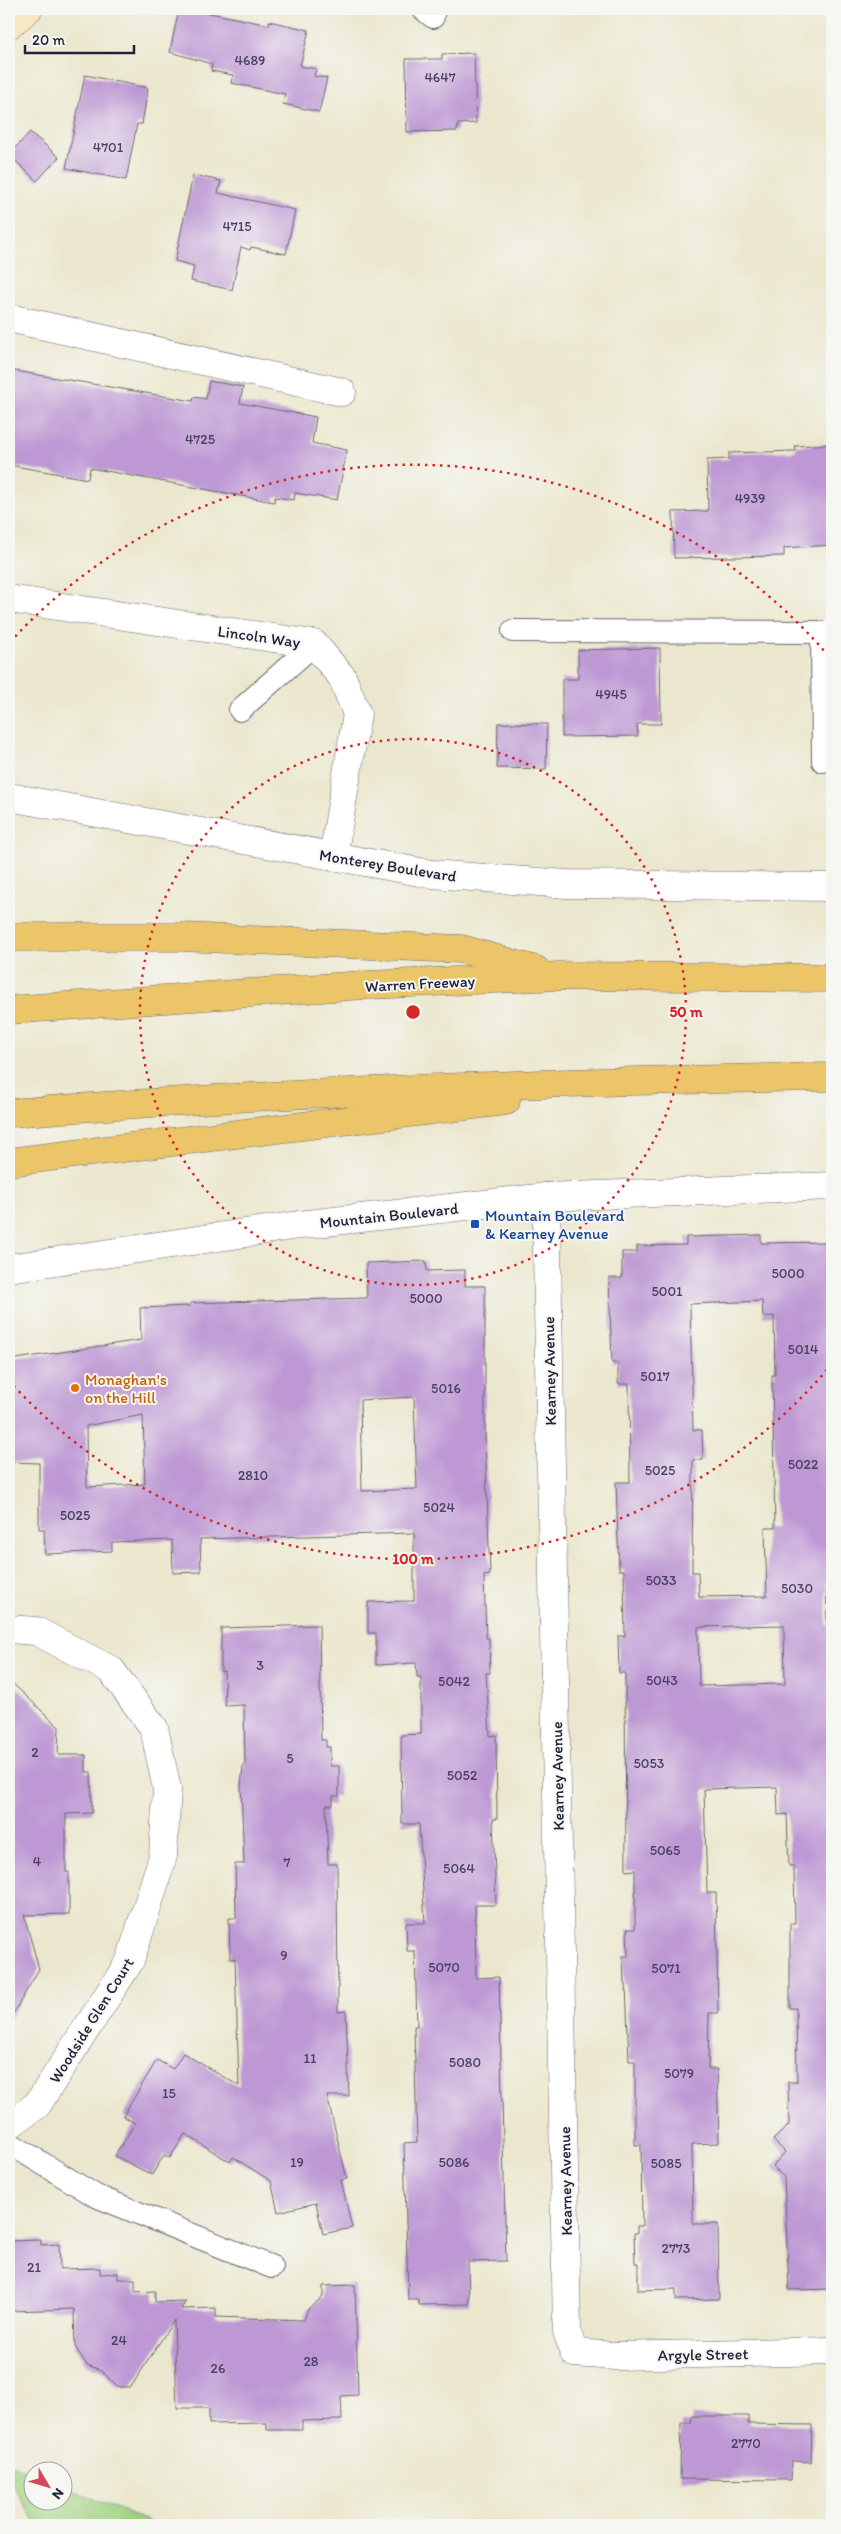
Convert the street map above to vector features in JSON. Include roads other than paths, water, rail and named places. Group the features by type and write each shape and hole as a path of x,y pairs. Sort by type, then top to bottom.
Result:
{"highway":[{"path":"9,936 182,937 461,949 559,976"},
{"name":"Warren Freeway","path":"9,1010 350,986 559,976 832,978"},
{"path":"9,1113 357,1091 679,1079 832,1077"},
{"path":"9,1162 679,1079"}],"main road":[{"path":"9,25 28,9"}],"street":[{"path":"9,318 342,392"},
{"name":"Lincoln Way","path":"9,599 314,644 342,677 357,714 333,857"},
{"name":"Monterey Boulevard","path":"9,797 431,874 567,884 832,887"},
{"name":"Mountain Boulevard","path":"9,1268 299,1225 546,1198 832,1186"},
{"name":"Kearney Avenue","path":"546,1198 567,2332 574,2353"},
{"name":"Woodside Glen Court","path":"9,1629 36,1630 111,1670 154,1728 167,1789 163,1856 130,1961 37,2105 9,2125"},
{"name":"Argyle Street","path":"574,2353 615,2356 832,2351"}],"lane":[{"path":"513,631 827,632 823,761"},
{"path":"240,710 314,644"},
{"path":"9,2143 96,2196 272,2267"}],"place":[{"name":"Mountain Boulevard & Kearney Avenue","path":"475,1224"},
{"name":"Monaghan's on the Hill","path":"75,1388"}]}
